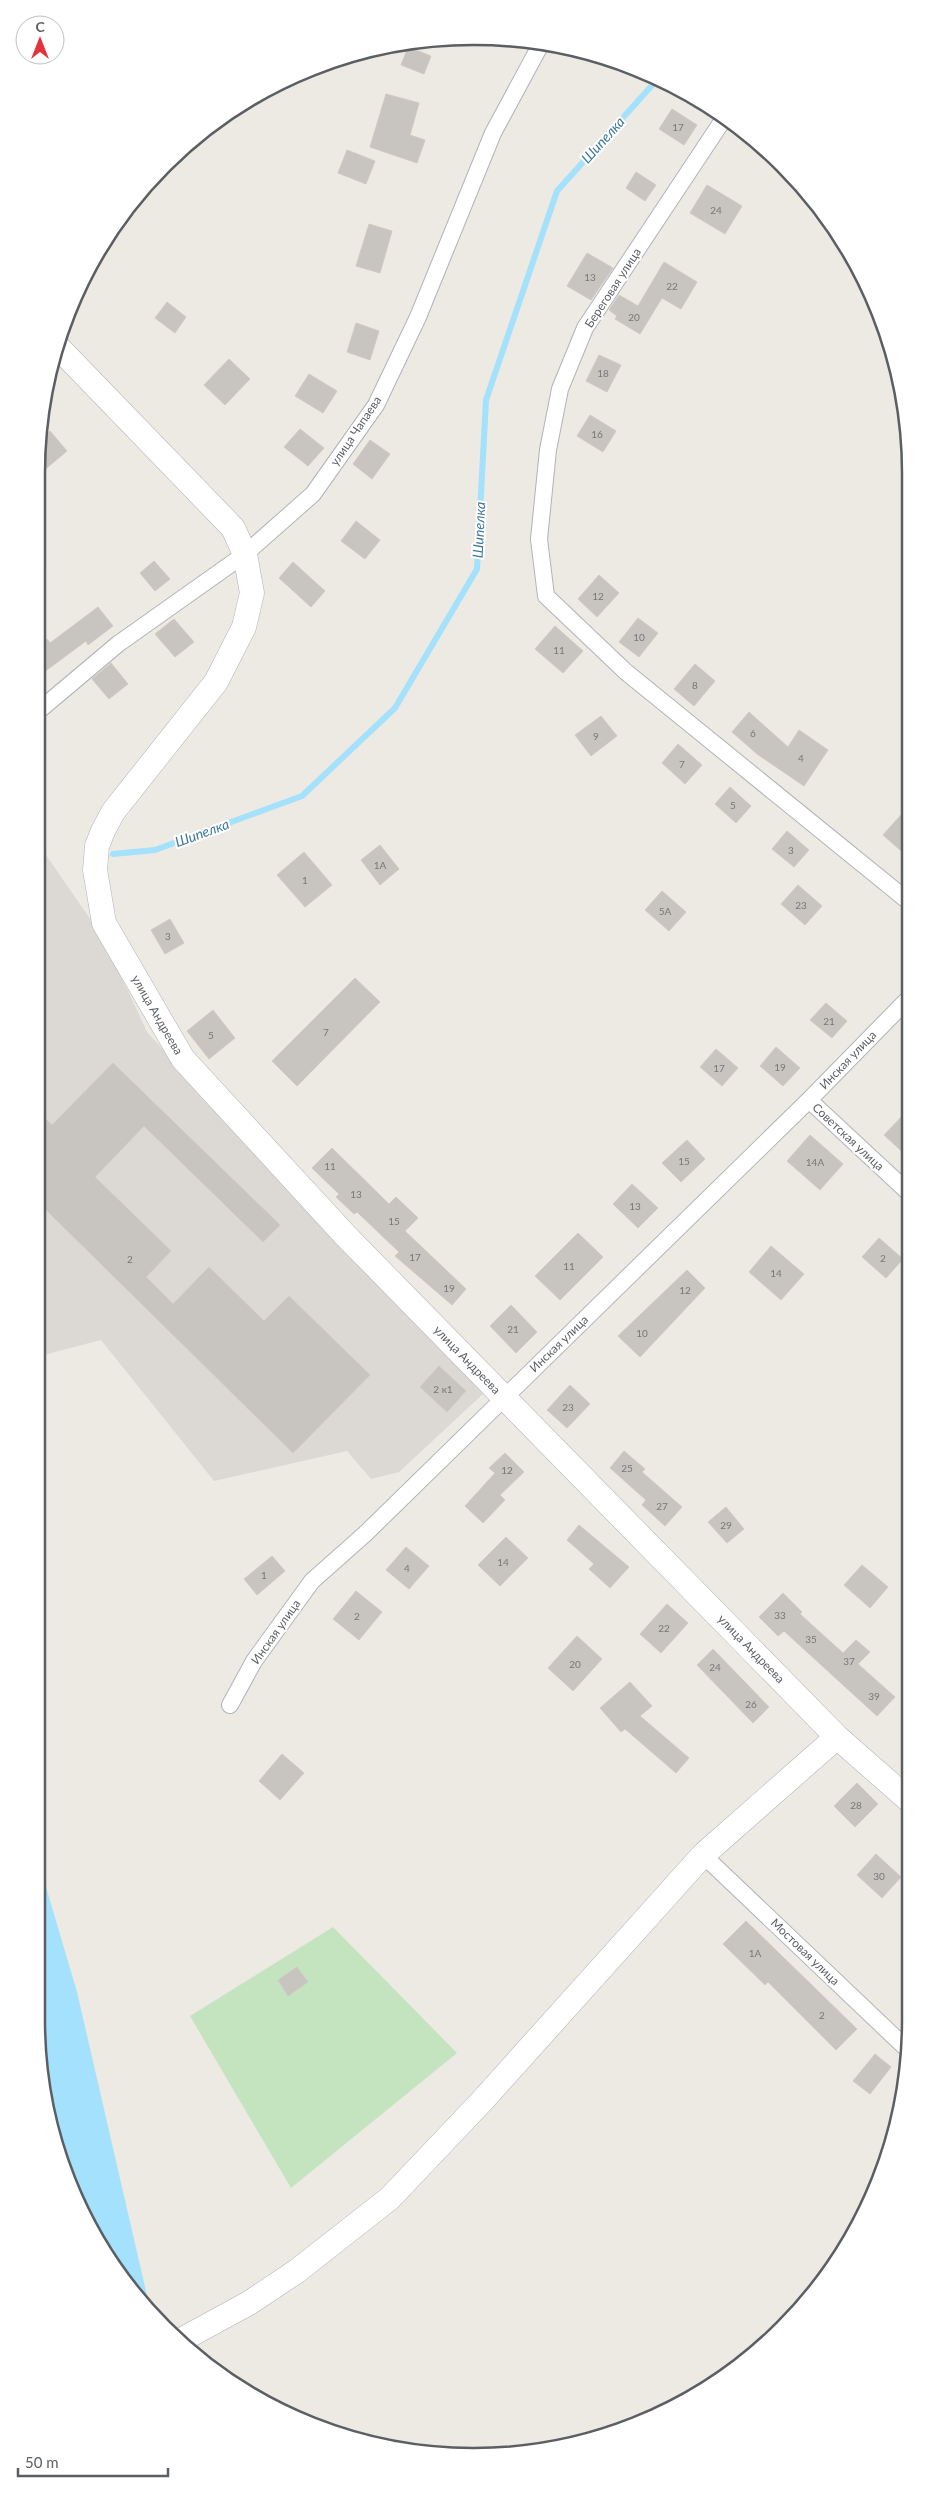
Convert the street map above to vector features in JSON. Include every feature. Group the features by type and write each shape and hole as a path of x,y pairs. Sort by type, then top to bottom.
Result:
{"street":[{"name":"улица Чапаева","path":"45,705 118,644 245,554 313,494 376,405 418,317 493,133 538,50"},
{"name":"Береговая улица","path":"721,124 585,328 560,389 548,450 538,539 546,596 626,672 902,896"},
{"name":"улица Андреева","path":"63,352 233,528 245,554 252,593 244,627 216,682 113,812 97,846 94,870 104,923 183,1059 345,1235 837,1737 902,1794"},
{"name":"Инская улица","path":"230,1705 254,1661 312,1581 365,1534 809,1100 902,1005"},
{"name":"Советская улица","path":"809,1100 902,1186"},
{"path":"186,2337 249,2303 297,2271 390,2198 482,2101 702,1855 837,1737"},
{"name":"Мостовая улица","path":"702,1855 901,2043"}],"shaded area":[{"path":"45,856 104,939 147,1032 483,1394 399,1472 371,1479 347,1451 214,1481 101,1340 45,1355"}],"green space":[{"path":"333,1927 457,2053 291,2188 190,2016"}],"water":[{"path":"45,1884 77,1992 147,2297 117,2258 89,2209 68,2157 53,2103 46,2048"}],"building":[{"path":"414,50 431,56 424,74 401,65 407,51"},
{"path":"386,94 419,103 410,135 425,140 417,163 370,147"},
{"path":"672,109 697,125 684,145 659,129"},
{"path":"347,150 375,161 366,184 338,173"},
{"path":"636,172 656,185 645,201 626,188"},
{"path":"707,185 742,206 725,234 690,213"},
{"path":"369,224 392,231 380,273 356,266"},
{"path":"587,253 613,268 591,300 567,286"},
{"path":"664,262 697,282 681,309 662,298 640,334 615,319 617,316 609,310 619,295 638,306"},
{"path":"167,302 186,317 175,333 155,318"},
{"path":"356,323 379,331 370,360 347,352"},
{"path":"599,355 621,365 607,392 586,381"},
{"path":"229,359 250,379 225,405 204,385"},
{"path":"309,374 337,391 323,413 295,396"},
{"path":"590,415 616,431 603,452 577,436"},
{"path":"300,429 324,448 308,466 284,447"},
{"path":"50,431 67,451 45,469 46,445 47,433"},
{"path":"370,440 390,454 372,479 353,464"},
{"path":"356,521 380,540 365,559 341,541"},
{"path":"154,561 170,579 155,591 140,573"},
{"path":"293,562 325,591 311,607 279,578"},
{"path":"599,575 619,593 597,617 578,599"},
{"path":"98,607 113,626 88,645 86,641 45,671 45,641 47,639 50,643"},
{"path":"638,618 658,633 639,657 619,642"},
{"path":"174,619 194,642 175,657 155,634"},
{"path":"555,626 583,651 563,673 535,649"},
{"path":"111,663 128,684 109,699 92,679"},
{"path":"695,664 715,681 694,706 674,689"},
{"path":"749,712 788,747 799,730 828,750 804,786 757,754 732,732"},
{"path":"601,716 617,736 591,756 575,735"},
{"path":"678,744 702,765 685,784 662,763"},
{"path":"730,787 751,806 736,823 715,804"},
{"path":"902,814 902,852 883,835"},
{"path":"787,831 809,850 794,867 772,849"},
{"path":"380,845 399,869 380,885 361,860"},
{"path":"304,852 332,885 305,907 277,875"},
{"path":"798,885 822,906 805,925 781,904"},
{"path":"662,891 686,912 669,931 645,910"},
{"path":"170,919 184,943 165,954 151,930"},
{"path":"355,978 380,1002 297,1086 272,1061"},
{"path":"826,1003 847,1021 832,1038 810,1020"},
{"path":"213,1010 235,1038 209,1059 187,1031"},
{"path":"776,1047 800,1068 783,1086 760,1066"},
{"path":"716,1049 738,1068 722,1086 700,1067"},
{"path":"113,1063 280,1225 263,1242 144,1126 95,1177 171,1251 146,1277 173,1304 209,1267 264,1321 289,1296 370,1375 293,1453 45,1209 45,1118 52,1125"},
{"path":"902,1116 902,1152 884,1135"},
{"path":"810,1135 843,1164 820,1190 787,1161"},
{"path":"687,1140 705,1159 681,1182 662,1163"},
{"path":"332,1148 389,1204 396,1197 418,1218 405,1231 466,1289 452,1305 395,1256 399,1252 357,1212 354,1214 336,1197 339,1194 312,1168"},
{"path":"632,1184 658,1208 638,1228 613,1204"},
{"path":"578,1233 603,1257 560,1300 535,1276"},
{"path":"879,1238 902,1260 886,1278 862,1257"},
{"path":"771,1246 804,1274 781,1300 749,1272"},
{"path":"687,1270 705,1288 640,1357 618,1336"},
{"path":"511,1305 537,1332 516,1353 490,1326"},
{"path":"439,1366 466,1391 447,1412 420,1387"},
{"path":"570,1385 590,1404 567,1428 547,1410"},
{"path":"624,1451 645,1469 642,1472 682,1507 665,1526 642,1505 646,1500 610,1468"},
{"path":"505,1453 524,1472 500,1495 505,1500 483,1523 465,1506 495,1473 489,1468"},
{"path":"726,1507 744,1529 727,1543 708,1522"},
{"path":"579,1525 629,1567 610,1588 589,1569 594,1564 567,1540"},
{"path":"506,1537 528,1558 500,1586 478,1565"},
{"path":"406,1547 429,1566 409,1589 386,1570"},
{"path":"272,1556 285,1571 257,1595 244,1579"},
{"path":"862,1565 888,1587 870,1608 844,1585"},
{"path":"356,1591 382,1612 359,1640 333,1619"},
{"path":"783,1593 802,1612 800,1614 843,1653 856,1640 870,1652 858,1664 895,1697 877,1716 784,1631 778,1636 759,1617"},
{"path":"667,1604 688,1623 661,1653 640,1634"},
{"path":"577,1636 602,1659 573,1691 548,1668"},
{"path":"713,1649 769,1707 753,1723 697,1665"},
{"path":"630,1682 652,1706 640,1716 689,1758 676,1773 625,1729 621,1732 600,1708"},
{"path":"282,1754 304,1773 280,1800 259,1781"},
{"path":"857,1783 878,1804 855,1827 834,1806"},
{"path":"876,1854 901,1877 882,1898 857,1875"},
{"path":"746,1921 857,2029 836,2050 768,1982 765,1985 723,1944"},
{"path":"297,1967 308,1982 288,1996 278,1980"},
{"path":"875,2054 891,2067 870,2094 853,2081"}],"waterway":[{"name":"Шипелка","path":"113,854 155,850 302,796 395,708 477,569 486,400 557,191 653,85"}]}
